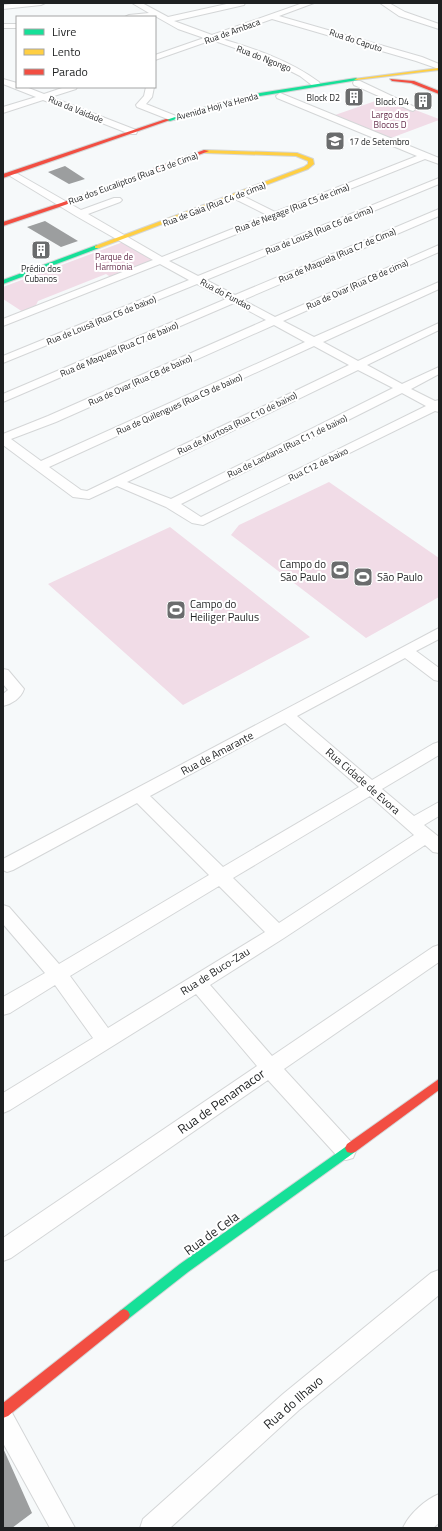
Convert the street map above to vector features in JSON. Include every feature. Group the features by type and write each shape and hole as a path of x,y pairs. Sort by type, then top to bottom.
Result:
{"main road":[{"name":"Avenida Hoji Ya Henda","path":"3,176 173,118 241,99 316,84 439,68"},
{"path":"3,180 208,113 294,92 439,73"},
{"path":"389,80 412,82 439,94"},
{"name":"Rua dos Eucaliptos (Rua C3 de Cima)","path":"63,204 206,151 297,155 311,160 311,164 306,168"},
{"name":"Rua de Gaia (Rua C4 de cima)","path":"3,282 236,196 306,168"},
{"path":"3,224 63,204"},
{"name":"Rua de Cela","path":"3,1411 184,1268 439,1084"}],"street":[{"path":"3,7 41,3"},
{"name":"Rua do Ngongo","path":"136,3 180,27 285,65 302,74 316,84"},
{"path":"167,20 241,3"},
{"name":"Rua de Ambaca","path":"156,58 310,3"},
{"path":"384,3 402,14 439,27"},
{"path":"138,16 157,14"},
{"name":"Rua do Caputo","path":"272,17 322,30 388,51 422,59 439,68"},
{"path":"3,26 16,26"},
{"name":"Rua da Vaidade","path":"3,81 16,86"},
{"path":"357,83 413,108"},
{"name":"Rua da Vaidade","path":"21,88 133,132"},
{"path":"3,110 70,88"},
{"path":"150,88 148,98 140,105 173,118"},
{"path":"280,96 439,161"},
{"name":"Rua de Negage (Rua C5 de cima)","path":"3,322 425,156"},
{"name":"Rua do Fundao","path":"15,176 160,260 276,320 357,365 438,406"},
{"name":"Rua de Lousã (Rua C6 de cima)","path":"199,280 439,181"},
{"path":"236,196 274,215"},
{"path":"79,214 117,200"},
{"name":"Rua de Maquela (Rua C7 de Cima)","path":"235,299 439,212"},
{"name":"Rua de Ovar (Rua C8 de cima)","path":"276,320 439,248"},
{"name":"Rua de Lousã (Rua C6 de baixo)","path":"3,360 199,280"},
{"name":"Rua de Quilengues (Rua C9 de baixo)","path":"41,466 439,285"},
{"name":"Rua de Maquela (Rua C7 de baixo)","path":"3,398 235,299"},
{"name":"Rua de Ovar (Rua C8 de baixo)","path":"3,439 52,419 276,320"},
{"name":"Rua de Murtosa (Rua C10 de baixo)","path":"41,466 72,490 88,495 439,326"},
{"name":"Rua de Landana (Rua C11 de baixo)","path":"171,504 439,370"},
{"name":"Rua C12 de baixo","path":"171,504 201,521 438,406"},
{"path":"3,439 41,466"},
{"path":"117,482 171,504"},
{"name":"Rua de Amarante","path":"4,868 138,794 287,716 439,633"},
{"path":"406,651 439,676"},
{"path":"3,674 16,688 15,693 3,701"},
{"name":"Rua Cidade de Evora","path":"287,716 433,842"},
{"path":"3,1007 220,876 439,748"},
{"path":"138,794 278,933"},
{"path":"413,824 439,808"},
{"name":"Rua de Buco-Zau","path":"3,1104 197,982 433,842"},
{"path":"3,912 58,975 106,1040"},
{"name":"Rua de Penamacor","path":"3,1252 439,952"},
{"path":"197,982 270,1068 346,1151"},
{"name":"Rua do Ilhavo","path":"152,1528 291,1402 439,1280"},
{"path":"3,1419 63,1528"},
{"path":"415,1528 439,1506"}],"green space":[{"name":"Largo dos Blocos D","path":"384,98 439,120 391,138 335,115"},
{"name":"Parque de Harmonia","path":"123,242 156,260 112,278 106,274 38,301 35,307 23,312 3,299 3,287"},
{"name":"São Paulo","path":"329,482 439,558 439,597 366,638 231,535 239,525"},
{"name":"Campo do Heiliger Paulus","path":"170,527 310,637 183,705 48,584"}],"building":[{"path":"65,166 85,179 69,184 48,172"},
{"path":"45,221 78,241 61,247 27,227"},
{"path":"3,1448 32,1513 12,1528 3,1528"}],"traffic: fast":[{"path":"168,120 237,100 308,86 356,79"},
{"path":"3,282 97,247"},
{"path":"124,1315 184,1268 351,1148"}],"traffic: slow":[{"path":"356,79 439,69"},
{"path":"97,247 306,168 311,164 311,160 297,155 206,151"}],"traffic: jam":[{"path":"392,80 412,82 439,93"},
{"path":"3,176 168,120"},
{"path":"3,224 63,204 206,151"},
{"path":"351,1148 439,1084"},
{"path":"3,1411 124,1315"}],"place":[{"name":"Block D2","path":"354,97"},
{"name":"Block D4","path":"423,101"},
{"name":"17 de Setembro","path":"335,141"},
{"name":"Prédio dos Cubanos","path":"41,250"},
{"name":"Campo do São Paulo","path":"340,570"},
{"name":"São Paulo","path":"363,577"},
{"name":"Campo do Heiliger Paulus","path":"176,610"}]}
